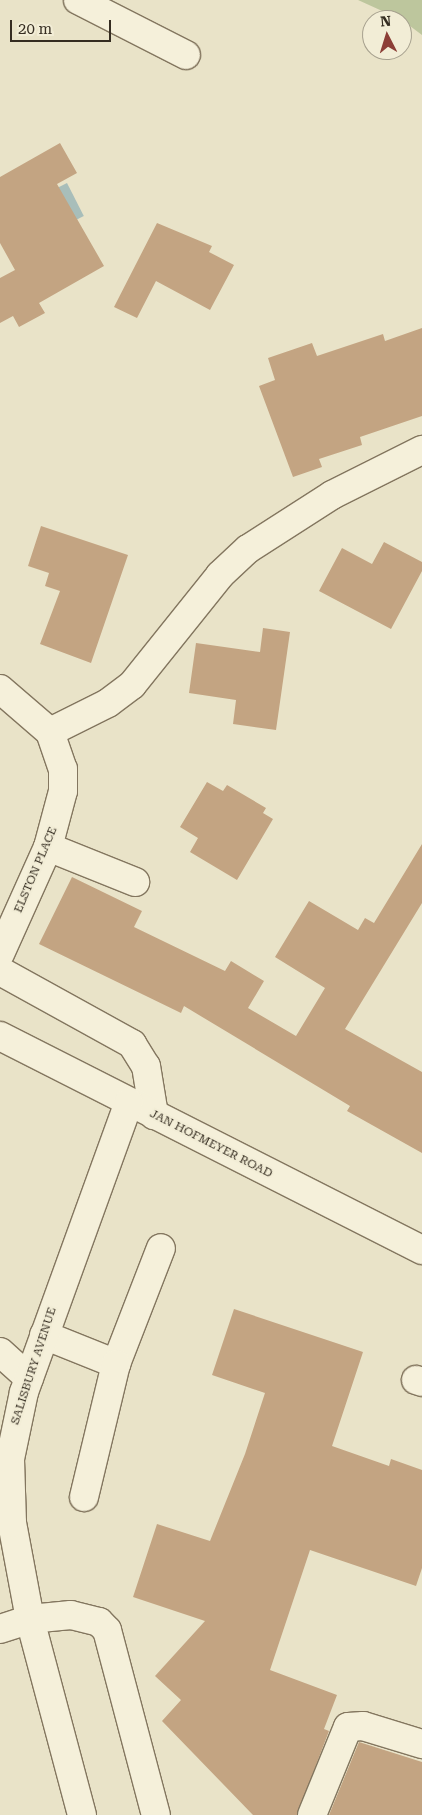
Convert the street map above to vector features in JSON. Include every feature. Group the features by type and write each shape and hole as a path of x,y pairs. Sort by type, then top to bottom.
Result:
{"street":[{"path":"78,0 186,55"},
{"path":"50,732 108,703 132,685 220,575 248,549 332,495 422,450"},
{"name":"ELSTON PLACE","path":"0,689 50,732 63,769 63,791 48,847 0,954"},
{"path":"48,847 135,882"},
{"path":"0,971 132,1044 146,1066 154,1115"},
{"name":"JAN HOFMEYER ROAD","path":"0,1036 422,1250"},
{"name":"SALISBURY AVENUE","path":"82,1815 30,1620 12,1523 10,1459 14,1425 29,1378 129,1102"},
{"path":"84,1497 116,1364 161,1248"},
{"path":"44,1335 116,1364"},
{"path":"0,1352 29,1378"},
{"path":"0,1533 18,1553"},
{"path":"0,1629 30,1620 78,1616 99,1622 107,1630 156,1815"},
{"path":"312,1815 348,1727 363,1726 422,1744"}],"green space":[{"path":"358,0 422,0 422,35 412,28 412,10 380,10"}],"water":[{"path":"67,183 84,216 66,225 49,192"}],"building":[{"path":"60,143 77,173 57,184 104,266 39,303 45,313 19,327 13,316 0,323 0,278 15,270 0,243 0,177"},
{"path":"157,223 212,246 209,252 234,265 210,310 156,281 137,318 114,307"},
{"path":"422,328 422,416 360,437 362,445 319,459 322,467 293,477 259,386 275,380 268,358 312,343 317,356 383,334 385,341"},
{"path":"41,526 128,555 91,663 40,644 60,591 45,586 49,573 28,566"},
{"path":"384,542 422,562 422,571 391,629 319,591 342,548 372,564"},
{"path":"263,628 290,632 276,730 233,724 236,700 189,693 196,643 260,652"},
{"path":"207,782 223,791 227,785 266,808 263,813 273,819 237,880 190,852 198,838 180,827"},
{"path":"422,844 422,903 345,1029 422,1072 422,1153 347,1111 350,1106 184,1006 181,1013 39,944 72,877 142,911 134,927 225,971 231,961 264,981 248,1008 296,1036 325,988 275,957 309,901 358,930 365,918 374,923"},
{"path":"234,1309 363,1352 332,1446 389,1466 391,1459 422,1470 422,1568 416,1586 310,1550 270,1670 337,1695 324,1729 329,1731 297,1815 253,1815 162,1721 181,1700 155,1676 205,1621 133,1597 157,1524 210,1541 245,1454 265,1393 212,1375"},
{"path":"359,1742 422,1762 422,1815 329,1815"}]}
